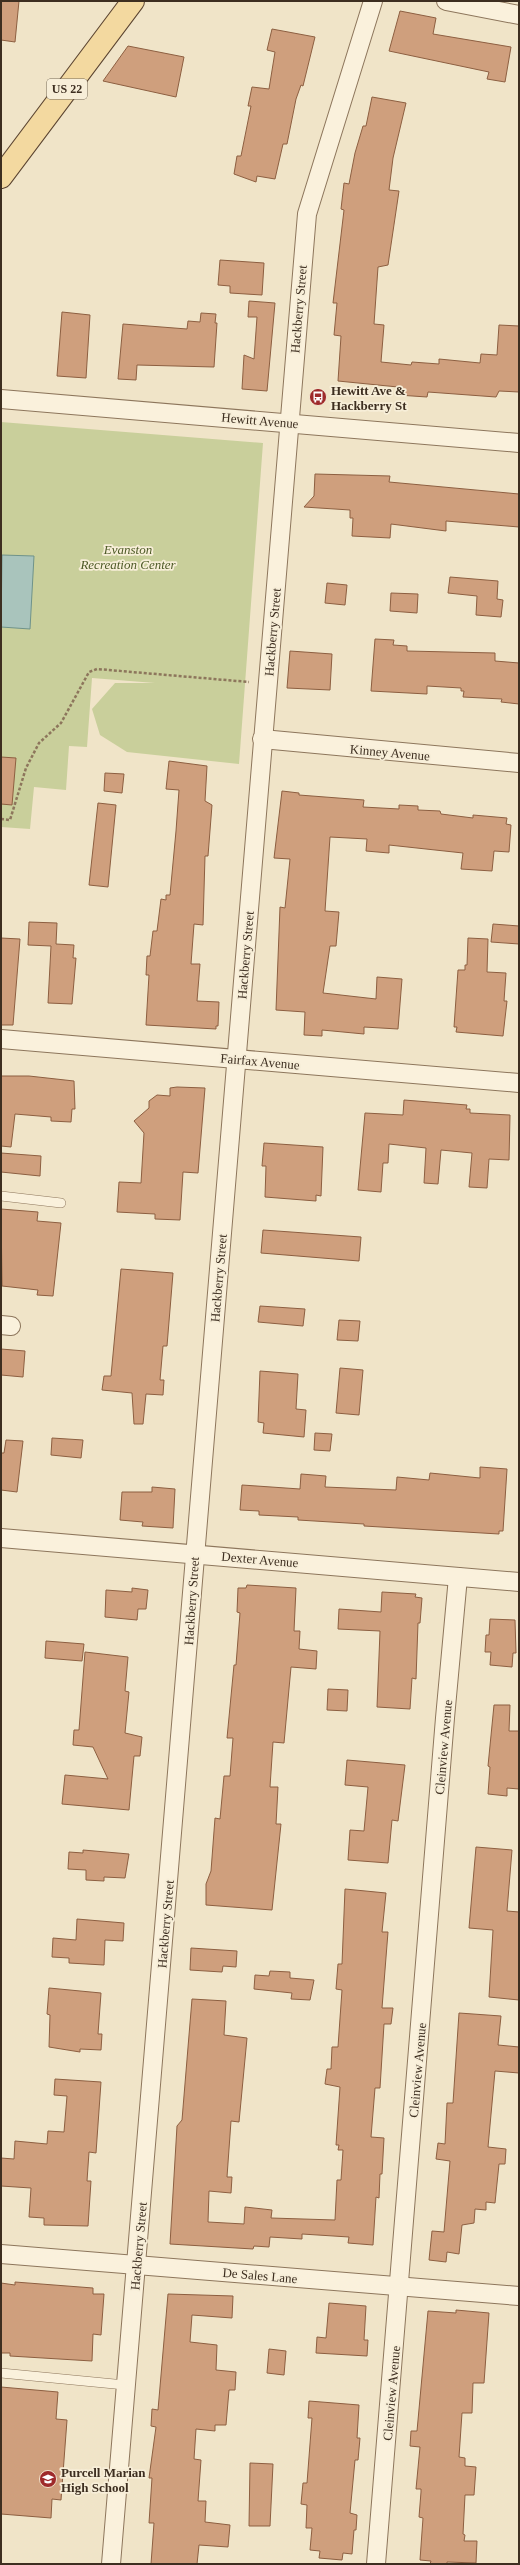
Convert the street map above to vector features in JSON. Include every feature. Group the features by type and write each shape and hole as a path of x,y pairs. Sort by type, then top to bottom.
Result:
{"main road":[{"name":"US 22","path":"1,177 134,1"}],"street":[{"name":"Hackberry Street","path":"111,2564 125,2385 137,2265 194,1554 237,1059 262,739 290,423 293,366 307,214 373,1"},
{"path":"446,1 519,15"},
{"name":"Hewitt Avenue","path":"1,398 519,443"},
{"name":"Kinney Avenue","path":"262,739 519,763"},
{"name":"Fairfax Avenue","path":"1,1039 519,1083"},
{"name":"Dexter Avenue","path":"1,1538 519,1582"},
{"name":"Cleinview Avenue","path":"376,2564 400,2287 445,1718 458,1577"},
{"name":"De Sales Lane","path":"1,2254 519,2296"}],"lane":[{"path":"1,1196 61,1203"},
{"path":"1,2373 125,2385"}],"path":[{"path":"1,819 10,820 26,768 39,743 61,723 90,672 97,669 249,682"}],"green space":[{"name":"Evanston Recreation Center","path":"1,422 263,443 239,764 127,752 100,735 92,709 115,683 155,683 92,678 87,747 69,746 66,790 34,787 30,829 1,827"}],"water":[{"path":"2,555 34,556 30,629 1,627"}],"building":[{"path":"1,1 19,1 15,42 1,40"},
{"path":"400,11 436,18 433,34 511,47 505,82 487,79 489,72 389,51"},
{"path":"272,29 315,37 303,86 301,85 296,99 287,144 283,144 275,179 257,176 256,182 234,174 237,156 241,156 251,106 248,106 252,87 269,89 275,52 267,50"},
{"path":"128,46 184,57 176,97 103,81"},
{"path":"372,97 406,103 393,158 389,190 399,191 388,265 378,267 374,324 384,325 381,362 411,365 412,362 439,364 439,359 480,363 481,354 497,355 499,325 519,326 519,392 499,391 496,397 428,392 427,397 398,395 398,387 338,381 341,336 334,335 337,303 333,303 344,210 341,209 344,183 349,184 355,153 363,126 366,126"},
{"path":"220,260 264,263 262,295 230,293 230,286 218,285"},
{"path":"249,301 275,303 267,391 242,389 244,355 254,359 257,317 248,317"},
{"path":"62,312 90,315 86,378 57,376"},
{"path":"201,313 216,314 215,323 217,323 214,367 137,365 136,380 118,379 123,324 187,329 188,321 200,322"},
{"path":"315,474 390,476 389,482 519,494 519,527 446,521 446,531 391,524 390,538 352,536 353,518 350,518 350,510 304,507 314,496"},
{"path":"450,577 498,581 497,599 503,600 501,617 476,615 477,596 448,593"},
{"path":"327,583 347,585 345,605 325,603"},
{"path":"391,593 418,594 417,613 390,611"},
{"path":"375,639 394,640 393,645 407,646 407,651 495,653 495,661 519,663 519,704 501,702 502,699 463,697 464,691 461,691 461,688 427,686 427,694 371,691"},
{"path":"290,651 332,654 330,690 287,688"},
{"path":"1,757 16,758 12,805 1,804"},
{"path":"169,761 207,766 205,801 212,805 208,856 205,856 203,925 194,924 191,964 200,964 197,1001 219,1002 218,1026 216,1026 216,1029 146,1025 149,975 146,975 147,956 150,956 153,931 157,931 161,899 166,900 166,895 170,895 176,831 179,790 166,789"},
{"path":"105,773 124,774 122,793 104,791"},
{"path":"282,791 299,793 299,795 364,800 363,807 399,809 399,805 418,806 418,810 440,811 441,814 473,818 473,815 507,818 506,824 511,825 509,852 494,851 492,871 461,869 463,853 389,845 389,853 366,851 367,839 330,837 325,911 339,912 336,946 330,946 323,993 376,999 377,977 402,979 398,1029 364,1027 364,1034 322,1030 322,1036 304,1035 305,1012 276,1010 280,907 285,908 290,859 274,858"},
{"path":"98,803 116,805 108,887 89,885"},
{"path":"29,922 57,923 56,944 74,945 73,958 76,958 72,1004 48,1003 51,946 28,945"},
{"path":"493,924 519,926 519,944 491,942"},
{"path":"1,938 20,939 13,1025 1,1025"},
{"path":"468,938 488,939 487,972 506,973 504,1001 507,1001 503,1036 456,1032 457,1027 454,1027 458,970 465,970 465,965 467,965"},
{"path":"1,1076 29,1076 74,1081 75,1109 72,1109 71,1122 51,1121 51,1117 15,1114 11,1147 1,1146"},
{"path":"170,1088 205,1088 198,1173 183,1172 180,1220 155,1219 155,1214 117,1212 119,1182 141,1183 144,1133 134,1121 149,1108 149,1101 157,1095 170,1096"},
{"path":"404,1100 467,1105 466,1109 470,1109 470,1113 510,1115 509,1160 489,1159 487,1188 469,1187 472,1153 441,1150 438,1184 424,1183 426,1148 389,1144 388,1163 383,1163 381,1192 358,1190 365,1113 403,1115"},
{"path":"264,1143 323,1147 321,1196 316,1195 316,1201 265,1197 266,1166 262,1166"},
{"path":"1,1153 41,1156 40,1176 1,1172"},
{"path":"1,1209 38,1212 37,1221 61,1223 53,1296 37,1295 38,1290 2,1286"},
{"path":"263,1230 361,1237 359,1261 261,1253"},
{"path":"121,1269 173,1273 167,1346 163,1346 160,1380 164,1380 163,1395 146,1394 143,1424 134,1424 132,1393 102,1390 104,1376 111,1376"},
{"path":"260,1306 305,1309 303,1326 258,1322"},
{"path":"339,1320 360,1321 358,1341 337,1340"},
{"path":"1,1349 25,1351 23,1377 1,1375"},
{"path":"340,1368 363,1370 359,1415 336,1413"},
{"path":"260,1371 298,1374 296,1409 306,1410 304,1437 263,1433 264,1423 258,1422"},
{"path":"315,1433 332,1434 330,1451 314,1450"},
{"path":"52,1438 83,1440 81,1458 51,1455"},
{"path":"6,1440 23,1441 17,1492 1,1490 1,1453 4,1453"},
{"path":"480,1467 507,1469 503,1531 499,1531 499,1534 364,1526 364,1524 298,1520 298,1517 259,1515 259,1511 240,1510 242,1485 300,1489 301,1474 326,1476 325,1487 396,1490 397,1477 429,1480 430,1473 480,1478"},
{"path":"152,1487 175,1489 173,1528 142,1526 143,1522 120,1520 122,1492 152,1492"},
{"path":"247,1585 296,1588 294,1631 300,1631 299,1649 317,1651 316,1669 291,1667 284,1743 273,1742 270,1787 278,1787 276,1824 281,1824 272,1910 206,1905 206,1884 211,1871 215,1818 220,1819 224,1776 230,1776 233,1738 227,1738 234,1665 236,1665 240,1613 237,1612 238,1588 246,1588"},
{"path":"132,1588 148,1590 146,1609 138,1609 137,1620 105,1617 106,1590 132,1592"},
{"path":"382,1592 416,1594 415,1597 422,1598 420,1623 418,1623 416,1679 412,1678 410,1709 377,1707 380,1631 338,1629 339,1609 381,1612"},
{"path":"490,1619 515,1620 516,1653 513,1653 512,1667 490,1665 491,1652 485,1652 486,1635 489,1635"},
{"path":"46,1641 84,1644 82,1661 45,1658"},
{"path":"85,1652 128,1657 125,1691 129,1692 125,1733 142,1737 140,1756 134,1756 129,1810 62,1804 65,1775 108,1779 93,1747 73,1745 74,1730 79,1730"},
{"path":"328,1689 348,1690 347,1711 327,1710"},
{"path":"494,1705 510,1705 509,1731 519,1731 519,1789 507,1788 507,1796 488,1794 490,1767 488,1766"},
{"path":"347,1760 405,1765 398,1821 392,1820 388,1863 348,1860 350,1830 364,1831 368,1787 345,1785"},
{"path":"476,1847 512,1850 507,1911 519,1912 519,2000 489,1997 493,1930 469,1928"},
{"path":"83,1850 129,1854 125,1878 104,1877 104,1881 86,1880 86,1870 68,1869 69,1852 83,1853"},
{"path":"345,1889 386,1893 382,1932 388,1932 382,2008 393,2008 391,2024 384,2024 380,2088 375,2088 371,2137 384,2138 379,2198 376,2197 373,2245 348,2243 349,2237 302,2234 302,2239 270,2237 269,2247 254,2246 253,2249 170,2244 177,2126 182,2120 192,1999 226,2001 224,2035 247,2038 239,2122 231,2121 227,2177 232,2177 231,2193 209,2191 208,2222 244,2224 245,2207 272,2210 271,2218 335,2220 337,2180 341,2180 343,2150 338,2150 339,2145 336,2145 340,2087 325,2084 327,2069 331,2069 332,2047 338,2047 342,1990 336,1989 338,1964 342,1964"},
{"path":"77,1919 124,1923 123,1941 105,1940 104,1965 69,1963 69,1958 52,1957 53,1938 76,1940"},
{"path":"191,1948 237,1951 236,1967 223,1966 222,1972 190,1970"},
{"path":"270,1971 290,1972 290,1978 314,1980 310,2000 291,1999 292,1993 254,1989 255,1975 269,1976"},
{"path":"49,1988 101,1993 98,2034 102,2034 101,2050 80,2049 80,2052 49,2047 50,2015 47,2014"},
{"path":"459,2013 501,2016 498,2045 519,2047 519,2073 495,2071 488,2147 506,2149 505,2164 499,2164 495,2203 486,2202 486,2210 475,2209 474,2223 462,2225 459,2254 447,2252 446,2262 429,2260 432,2231 444,2232 450,2161 436,2159 438,2143 445,2144 447,2103 453,2103"},
{"path":"55,2079 101,2082 96,2153 89,2152 87,2181 91,2181 88,2226 44,2225 44,2218 29,2217 31,2188 1,2186 1,2158 14,2159 15,2141 47,2144 48,2131 64,2132 67,2096 54,2095"},
{"path":"15,2282 93,2288 93,2294 104,2294 101,2335 93,2334 92,2361 10,2356 10,2353 1,2353 1,2283 15,2285"},
{"path":"168,2294 233,2296 232,2318 192,2315 190,2342 217,2345 216,2370 236,2372 235,2390 229,2390 226,2425 215,2425 215,2431 196,2429 194,2459 201,2460 198,2501 206,2501 205,2522 230,2525 228,2547 199,2545 197,2564 151,2564 154,2523 149,2523 152,2478 149,2478 156,2427 151,2426 152,2409 158,2410"},
{"path":"329,2303 366,2306 364,2340 368,2340 367,2356 316,2353 317,2337 326,2338"},
{"path":"456,2310 489,2313 484,2383 473,2383 472,2413 462,2413 459,2457 465,2458 465,2466 476,2467 474,2495 465,2495 463,2534 465,2535 464,2541 477,2541 476,2563 447,2562 447,2564 430,2564 431,2561 420,2560 423,2518 419,2517 421,2489 416,2489 420,2447 410,2446 411,2431 417,2431 428,2311 456,2313"},
{"path":"269,2349 286,2351 284,2375 267,2373"},
{"path":"1,2387 58,2392 56,2419 67,2420 61,2500 52,2499 51,2518 1,2514"},
{"path":"309,2401 359,2405 357,2438 360,2438 358,2460 355,2460 350,2513 357,2515 356,2530 354,2530 352,2554 343,2553 342,2560 319,2558 320,2551 310,2550 312,2528 306,2528 307,2505 301,2504 303,2483 307,2483 312,2418 308,2418"},
{"path":"250,2463 273,2464 270,2526 249,2526"}],"place":[{"name":"Hewitt Ave & Hackberry St","path":"318,397"},
{"name":"Purcell Marian High School","path":"48,2479"}]}
